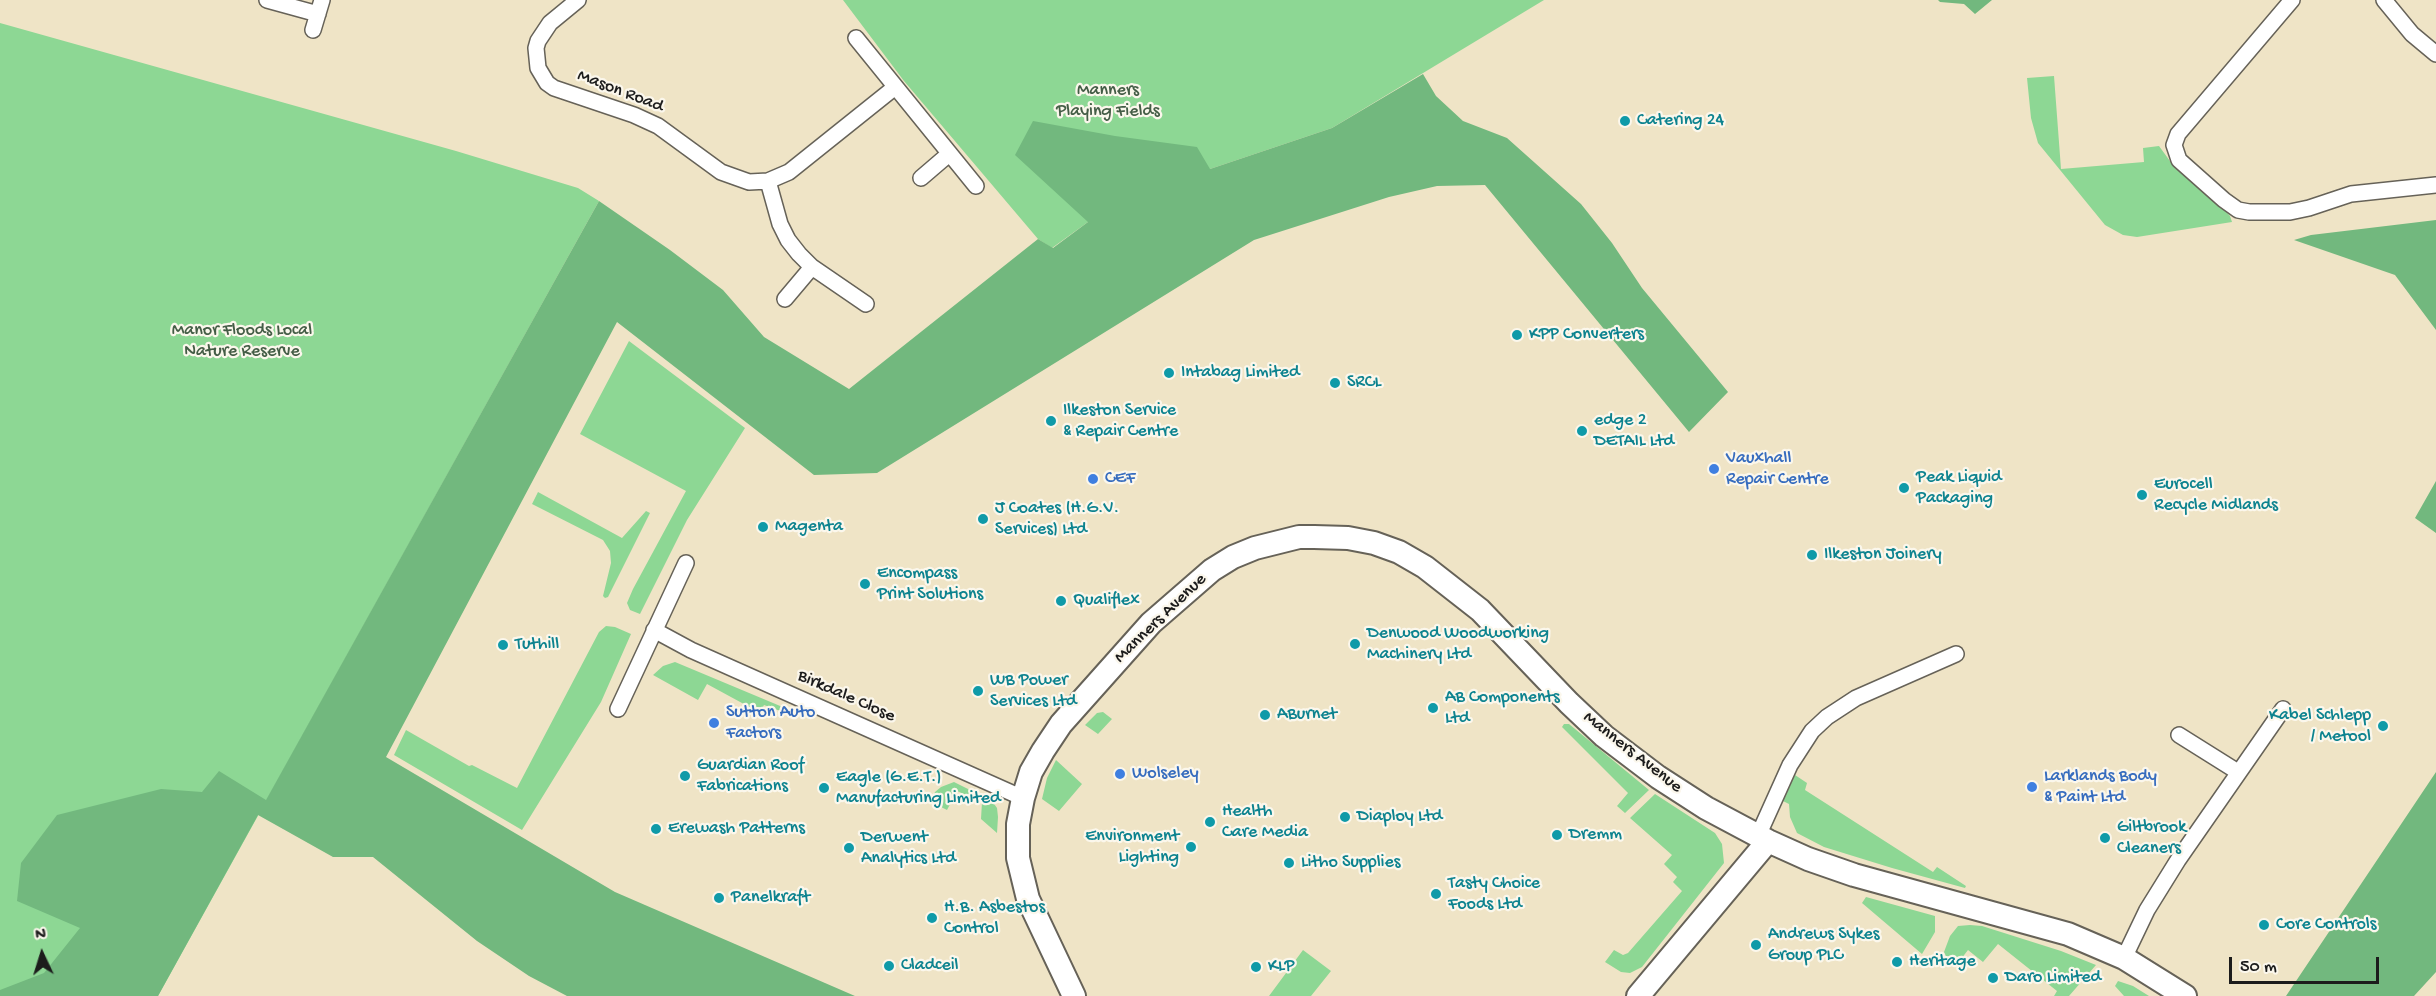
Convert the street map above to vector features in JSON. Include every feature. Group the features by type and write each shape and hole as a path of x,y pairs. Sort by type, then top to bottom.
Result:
{"street":[{"path":"267,0 320,7 313,30"},
{"name":"Mason Road","path":"578,0 550,23 538,41 536,48 538,68 547,83 554,88 625,112 658,126 721,172 749,182 768,181"},
{"path":"2292,0 2178,134 2174,145 2176,156 2224,200 2238,210 2249,212 2290,212 2351,194 2436,185"},
{"path":"2384,0 2412,34 2436,54"},
{"path":"856,38 894,88 976,186"},
{"path":"866,304 812,267 788,240 775,209 768,181 789,172 894,88"},
{"path":"921,178 949,154"},
{"path":"785,299 812,267"},
{"name":"Manners Avenue","path":"1074,996 1028,898 1022,877 1017,840 1023,798 1035,765 1061,724 1151,623 1212,570 1233,557 1299,537 1348,538 1374,543 1399,552 1451,585 1480,610 1569,704 1604,736 1658,777 1763,839 1854,875 2068,934 2124,958 2185,996"},
{"path":"618,709 686,563"},
{"name":"Birkdale Close","path":"654,630 691,650 1023,798"},
{"path":"1638,996 1763,839 1779,785 1800,748 1827,717 1856,698 1956,654"},
{"path":"2124,958 2147,910 2238,772 2283,709"},
{"path":"2179,735 2238,772"}],"green space":[{"name":"Manners Playing Fields","path":"843,0 1544,0 1332,128 1210,169 1088,222 1052,248 1038,239 904,81"},
{"path":"1938,0 1992,0 1975,14 1964,4"},
{"name":"Manor Floods Local Nature Reserve","path":"0,23 456,151 578,188 599,201 158,996 0,996"},
{"path":"1423,74 1436,96 1463,121 1507,138 1581,204 1612,243 1642,288 1728,392 1689,432 1485,185 1437,186 1389,197 1254,240 877,473 814,475 617,322 386,757 615,892 855,996 567,996 529,976 477,941 373,857 333,857 258,815 158,996 0,996 0,990 44,973 80,928 17,901 21,863 57,815 161,789 202,792 219,771 266,800 599,201 723,290 764,337 849,389 1038,239 1053,248 1088,222 1015,155 1033,121 1115,136 1197,147 1210,169 1332,128"},
{"path":"2054,76 2061,169 2144,162 2143,148 2159,146 2175,168 2223,208 2232,222 2137,237 2123,235 2105,225 2038,143 2031,118 2027,78"},
{"path":"2436,220 2436,330 2395,275 2294,240 2311,235"},
{"path":"629,341 745,428 687,520 640,614 630,610 627,603 686,491 580,434"},
{"path":"2436,481 2436,533 2415,518"},
{"path":"538,492 622,538 646,511 650,513 608,597 603,596 611,563 610,551 603,540 532,504"},
{"path":"606,626 631,634 601,702 522,830 394,755 406,730 469,766 472,765 517,788 599,632"},
{"path":"675,662 785,708 783,712 764,705 757,717 751,714 753,709 707,684 698,700 653,675 663,666"},
{"path":"1103,712 1112,719 1098,734 1085,725 1097,713"},
{"path":"1564,724 1569,724 1649,790 1625,813 1617,806 1628,793 1562,727"},
{"path":"1056,760 1082,784 1059,811 1042,799 1047,778"},
{"path":"2436,772 2436,972 2414,996 2286,996"},
{"path":"1795,775 1807,783 1805,790 1933,872 1937,867 1966,886 1965,888 1824,847 1797,833 1790,817 1789,804 1783,801"},
{"path":"954,782 992,801 997,808 997,833 981,819 982,802 957,791 947,810 931,802 935,792"},
{"path":"1655,794 1715,833 1722,844 1724,863 1642,967 1630,973 1621,972 1605,962 1614,950 1623,955 1628,953 1682,891 1673,882 1677,877 1664,864 1672,855 1630,818"},
{"path":"1866,897 1935,916 1935,932 1922,954 1862,903"},
{"path":"1958,926 1982,926 2061,951 2096,965 2069,996 2054,996 2057,991 1998,944 1983,962 1968,950 1961,959 1947,958 1944,952 1950,936"},
{"path":"1303,950 1331,971 1311,996 1269,996"},
{"path":"2118,981 2133,986 2149,996 2124,996 2115,986"}],"place":[{"name":"Catering 24","path":"1625,121"},
{"name":"KPP Converters","path":"1517,335"},
{"name":"Intabag Limited","path":"1169,373"},
{"name":"SRCL","path":"1335,383"},
{"name":"Ilkeston Service & Repair Centre","path":"1051,421"},
{"name":"edge 2 DETAIL Ltd","path":"1582,431"},
{"name":"Vauxhall Repair Centre","path":"1714,469"},
{"name":"CEF","path":"1093,479"},
{"name":"Peak Liquid Packaging","path":"1904,488"},
{"name":"Eurocell Recycle Midlands","path":"2142,495"},
{"name":"J Coates (H.G.V. Services) Ltd","path":"983,519"},
{"name":"Magenta","path":"763,527"},
{"name":"Ilkeston Joinery","path":"1812,555"},
{"name":"Encompass Print Solutions","path":"865,584"},
{"name":"Qualiflex","path":"1061,601"},
{"name":"Denwood Woodworking Machinery Ltd","path":"1355,644"},
{"name":"Tuthill","path":"503,645"},
{"name":"WB Power Services Ltd","path":"978,691"},
{"name":"AB Components Ltd","path":"1433,708"},
{"name":"ABurnet","path":"1265,715"},
{"name":"Sutton Auto Factors","path":"714,723"},
{"name":"Kabel Schlepp / Metool","path":"2383,726"},
{"name":"Wolseley","path":"1120,774"},
{"name":"Guardian Roof Fabrications","path":"685,776"},
{"name":"Larklands Body & Paint Ltd","path":"2032,787"},
{"name":"Eagle (G.E.T.) Manufacturing Limited","path":"824,788"},
{"name":"Diaploy Ltd","path":"1345,817"},
{"name":"Health Care Media","path":"1210,822"},
{"name":"Erewash Patterns","path":"656,829"},
{"name":"Dremm","path":"1557,835"},
{"name":"Giltbrook Cleaners","path":"2105,838"},
{"name":"Environment Lighting","path":"1191,847"},
{"name":"Derwent Analytics Ltd","path":"849,848"},
{"name":"Litho Supplies","path":"1289,863"},
{"name":"Tasty Choice Foods Ltd","path":"1436,894"},
{"name":"Panelkraft","path":"719,898"},
{"name":"H.B. Asbestos Control","path":"932,918"},
{"name":"Core Controls","path":"2264,925"},
{"name":"Andrews Sykes Group PLC","path":"1756,945"},
{"name":"Heritage","path":"1897,962"},
{"name":"Cladceil","path":"889,966"},
{"name":"KLP","path":"1256,967"},
{"name":"Daro Limited","path":"1993,978"}]}
